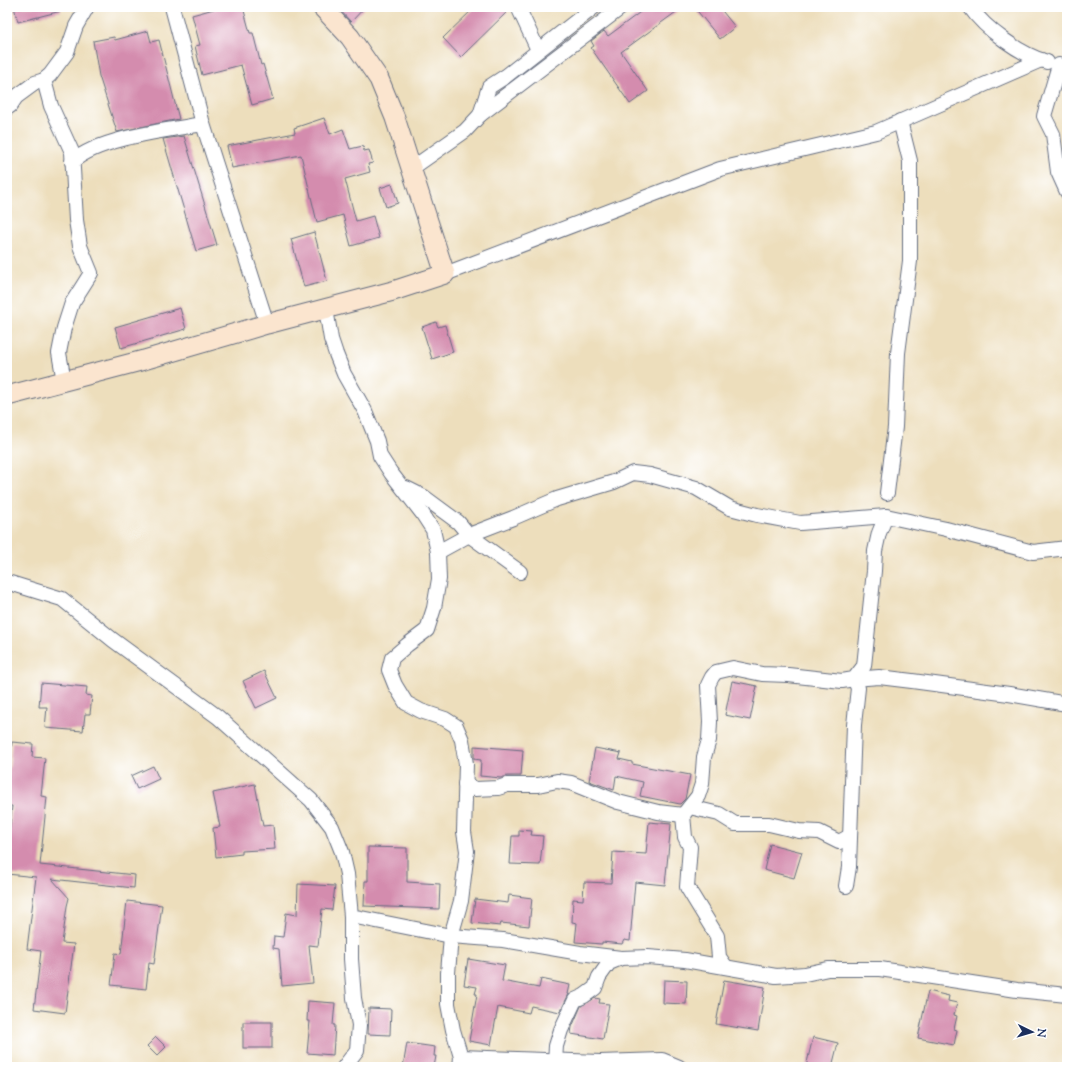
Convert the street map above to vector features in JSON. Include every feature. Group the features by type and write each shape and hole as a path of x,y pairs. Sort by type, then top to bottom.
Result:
{"street":[{"path":"7,108 16,97 50,75 67,52 76,26 86,7"},
{"path":"172,7 203,124 267,324"},
{"path":"322,7 350,37 379,79 395,118 445,274"},
{"path":"518,7 538,50"},
{"path":"480,115 490,87 594,7"},
{"path":"411,169 465,131 480,115 622,7"},
{"path":"970,7 992,32 1041,60 1063,66 1044,116 1053,134 1058,172 1067,192"},
{"path":"7,396 144,360 267,324 393,291 445,274 720,169 876,132 1041,60"},
{"path":"44,80 51,106 72,152 76,220 80,246 91,273 72,303 64,328 59,353 64,381"},
{"path":"887,493 895,427 898,352 910,261 910,161 900,121"},
{"path":"72,162 80,154 99,146 146,134 203,124"},
{"path":"326,309 331,339 344,374 364,411 377,441 380,456 391,473 422,513 432,530 438,552 438,579 434,608 427,630 392,658 389,670 395,686 406,703 421,711 445,719 456,726 462,740 470,787 465,799 464,832 467,851 461,902 450,936 448,1004 461,1062 555,1061 601,1065 662,1060 679,1067"},
{"path":"438,552 469,535 513,518 557,498 614,482 633,473 650,475 696,488 730,508 800,523 886,516 946,529 1033,552 1067,548"},
{"path":"402,487 424,497 458,522 469,535 520,572"},
{"path":"854,679 864,666 875,552 879,534 886,516"},
{"path":"7,582 62,599 113,640 218,717 311,800 332,827 342,852 347,874 351,916 350,959 354,998 359,1025 357,1050 344,1067"},
{"path":"726,967 719,957 717,936 687,887 690,847 685,837 686,811 698,796 702,784 704,757 709,740 710,722 708,685 716,672 733,668 762,674 788,675 842,681 879,677 1009,694 1067,704"},
{"path":"846,886 849,868 854,725 858,688 854,679"},
{"path":"470,787 498,788 507,784 538,785 557,781 571,783 618,802 652,810 719,814 735,824 769,824 799,831 819,832 839,842 850,836"},
{"path":"351,916 450,936 504,940 580,953 621,958 648,957 685,960 776,976 806,974 828,969 880,969 1017,990 1060,993 1067,995"},
{"path":"555,1061 556,1046 561,1030 575,1000 584,996 595,988 599,977 609,963 621,958"}],"building":[{"path":"14,7 60,7 61,11 18,22"},
{"path":"221,7 243,7 250,33 253,33 261,65 263,64 273,99 252,105 241,65 202,75 195,46 200,45 192,15"},
{"path":"337,7 365,7 351,22"},
{"path":"475,7 510,7 510,9 461,57 443,38"},
{"path":"647,7 683,7 621,52 648,91 630,104 591,48 594,46 591,41 604,31 608,36"},
{"path":"694,7 719,7 735,27 720,39"},
{"path":"148,31 151,42 159,40 179,119 117,132 99,76 93,41 114,37 115,40"},
{"path":"324,118 330,134 343,129 350,149 363,146 364,151 369,150 373,163 368,164 370,172 345,179 356,221 373,216 379,238 351,246 343,215 317,222 301,155 232,168 227,146 295,133 294,128"},
{"path":"184,136 217,245 196,251 163,139"},
{"path":"392,184 398,203 386,207 380,188"},
{"path":"314,232 327,281 304,287 291,239"},
{"path":"180,308 186,329 121,348 115,327"},
{"path":"436,322 438,327 445,325 453,352 432,359 422,327"},
{"path":"264,671 277,698 256,708 243,681"},
{"path":"732,681 757,686 750,720 725,715"},
{"path":"41,683 87,687 86,695 92,696 90,714 85,714 83,731 45,728 47,707 39,707"},
{"path":"12,742 33,744 32,757 45,758 41,796 47,797 40,865 135,875 134,888 52,879 69,898 62,943 74,944 65,1013 34,1009 41,951 27,949 36,877 7,874 7,853 12,806 7,806 7,791"},
{"path":"474,746 523,750 521,776 507,776 501,778 480,776 481,760 474,759"},
{"path":"595,748 621,753 619,759 632,762 632,764 690,775 685,799 680,804 640,796 643,782 616,776 614,790 589,781"},
{"path":"153,766 159,779 137,789 131,776"},
{"path":"255,784 263,826 273,825 275,849 242,851 242,854 216,857 213,828 220,827 213,793"},
{"path":"649,822 671,824 665,885 635,882 630,941 624,940 622,944 575,942 577,923 572,922 573,899 583,900 584,882 611,883 613,852 646,854"},
{"path":"519,830 532,831 531,835 543,836 540,865 510,864 512,836 519,836"},
{"path":"770,844 802,852 794,878 764,870"},
{"path":"368,847 407,848 407,882 440,884 439,909 364,906 365,881 368,881"},
{"path":"298,884 335,886 332,910 322,909 318,946 309,945 313,983 282,986 279,949 273,948 274,936 283,937 286,913 297,915"},
{"path":"509,895 532,898 529,926 501,923 500,926 472,923 475,899 508,903"},
{"path":"127,901 162,905 154,964 149,963 146,989 111,985 115,953 121,954"},
{"path":"468,959 505,965 502,981 539,988 541,979 570,985 569,994 560,1012 531,1006 529,1013 498,1007 491,1045 469,1041 477,987 464,985"},
{"path":"664,980 687,981 686,1004 663,1003"},
{"path":"724,980 765,987 758,1031 716,1024"},
{"path":"928,991 949,996 948,1001 957,1003 954,1015 957,1016 954,1029 957,1030 954,1045 918,1038"},
{"path":"595,998 600,999 599,1003 609,1004 603,1039 571,1034 572,1027 581,1006"},
{"path":"308,1001 335,1003 333,1055 307,1053 310,1021 307,1021"},
{"path":"369,1008 391,1009 390,1035 368,1034"},
{"path":"243,1022 272,1022 272,1048 243,1048"},
{"path":"156,1037 166,1047 157,1056 147,1046"},
{"path":"813,1037 838,1043 832,1067 806,1067"},
{"path":"407,1043 435,1047 434,1056 436,1056 434,1067 403,1067"}]}
